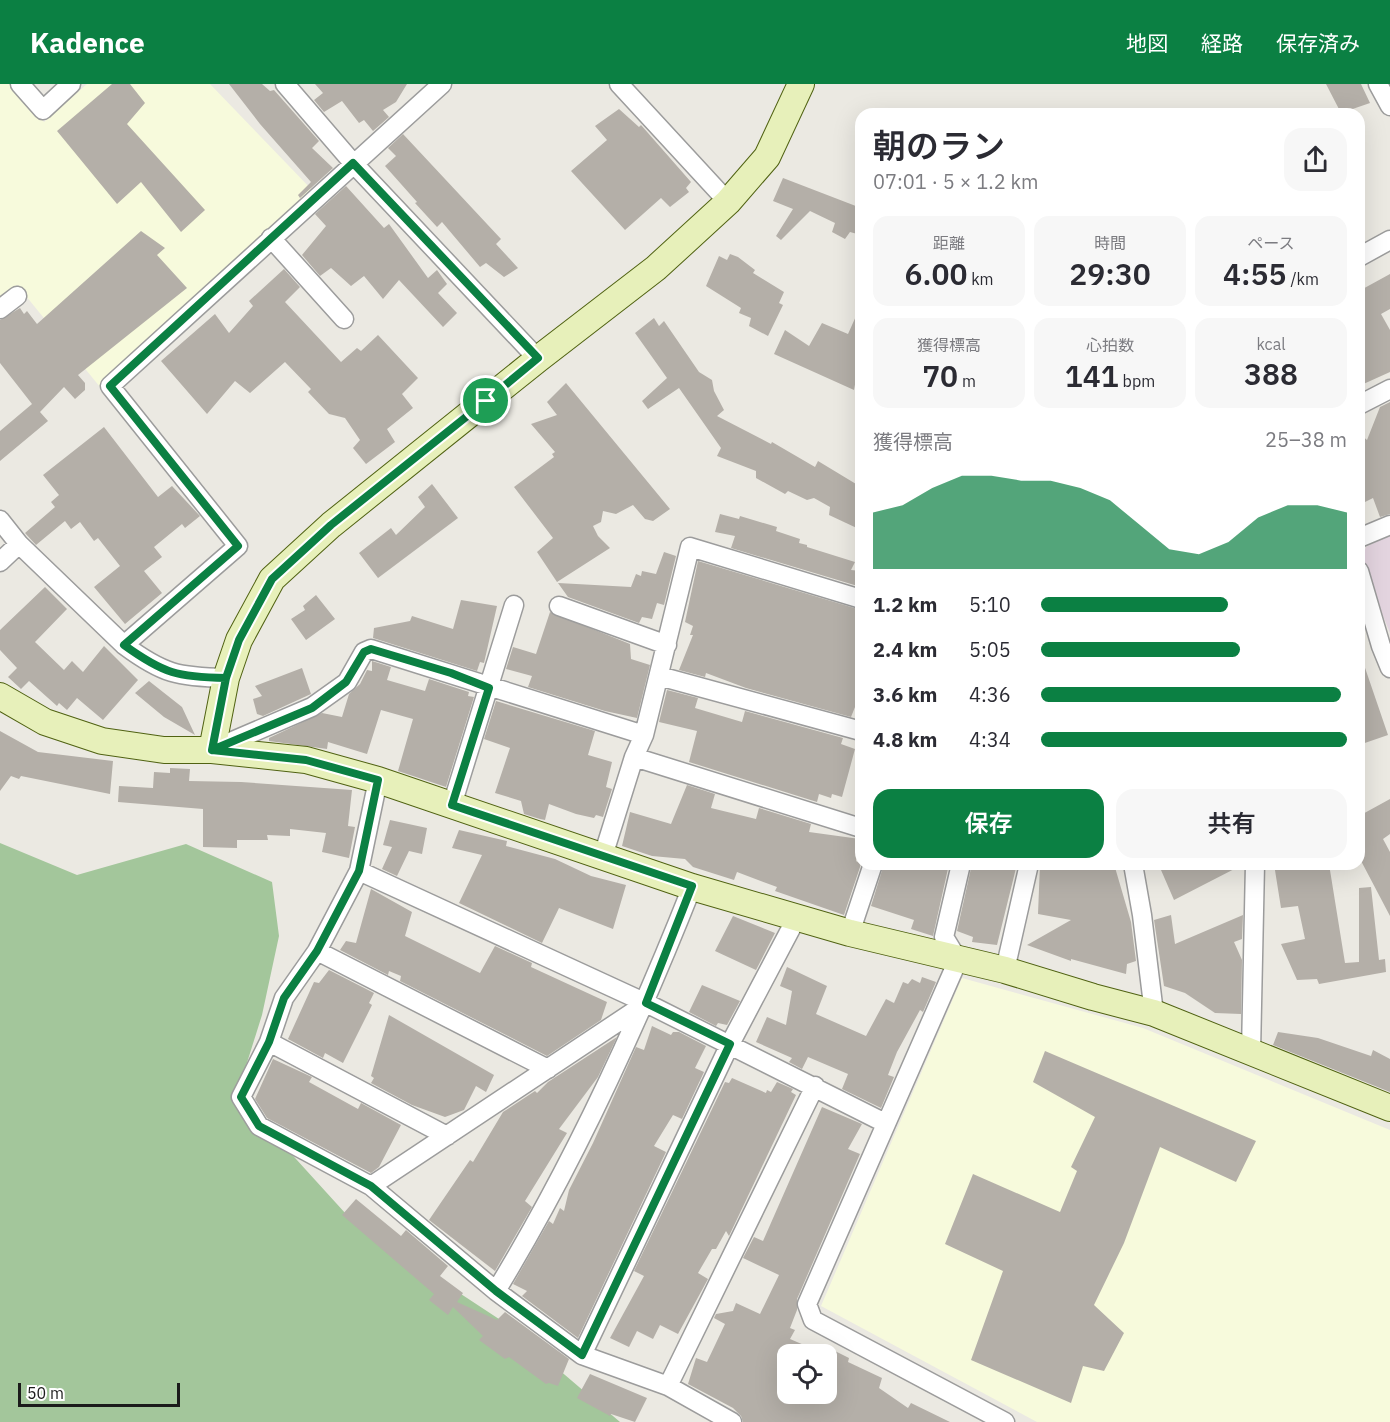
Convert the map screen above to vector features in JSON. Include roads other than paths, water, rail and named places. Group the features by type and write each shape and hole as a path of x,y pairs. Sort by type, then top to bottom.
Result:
{"street":[{"path":"20,84 43,110 71,84"},
{"path":"285,84 353,163 538,358"},
{"path":"124,645 238,546 110,386 442,84"},
{"path":"619,84 728,202"},
{"path":"212,750 226,678 239,640 272,579 331,525 538,358 656,268 728,202 767,157 801,84"},
{"path":"271,238 344,319"},
{"path":"1365,254 1390,240"},
{"path":"0,309 17,296"},
{"path":"1365,402 1390,389"},
{"path":"0,520 19,544 124,645 159,668 182,676 226,678"},
{"path":"1365,535 1390,525"},
{"path":"0,562 19,544"},
{"path":"603,856 634,757 644,735 690,547 855,597"},
{"path":"1365,591 1390,668"},
{"path":"452,805 514,605"},
{"path":"559,606 667,645"},
{"path":"212,750 312,708 346,682 364,652 371,649 644,735"},
{"path":"659,676 855,729"},
{"path":"0,696 45,722 102,741 164,750 212,750 306,760 378,780 692,886 850,933 1005,970 1154,1013 1390,1108"},
{"path":"634,757 855,826"},
{"path":"378,780 359,871 317,951 284,998 269,1042 241,1097 259,1126 371,1186 496,1291 582,1355 668,1386 732,1422"},
{"path":"850,933 871,870"},
{"path":"958,960 944,937 959,870"},
{"path":"1005,970 1028,870"},
{"path":"1134,870 1143,915 1154,1013"},
{"path":"1251,1052 1256,870"},
{"path":"359,871 646,1003 885,1123"},
{"path":"496,1291 541,1218 646,1003 692,886"},
{"path":"582,1355 730,1044 797,917"},
{"path":"317,951 549,1069"},
{"path":"958,960 807,1304 813,1320 1005,1422"},
{"path":"371,1186 646,1003"},
{"path":"269,1042 447,1136"},
{"path":"668,1386 814,1086"}]}
